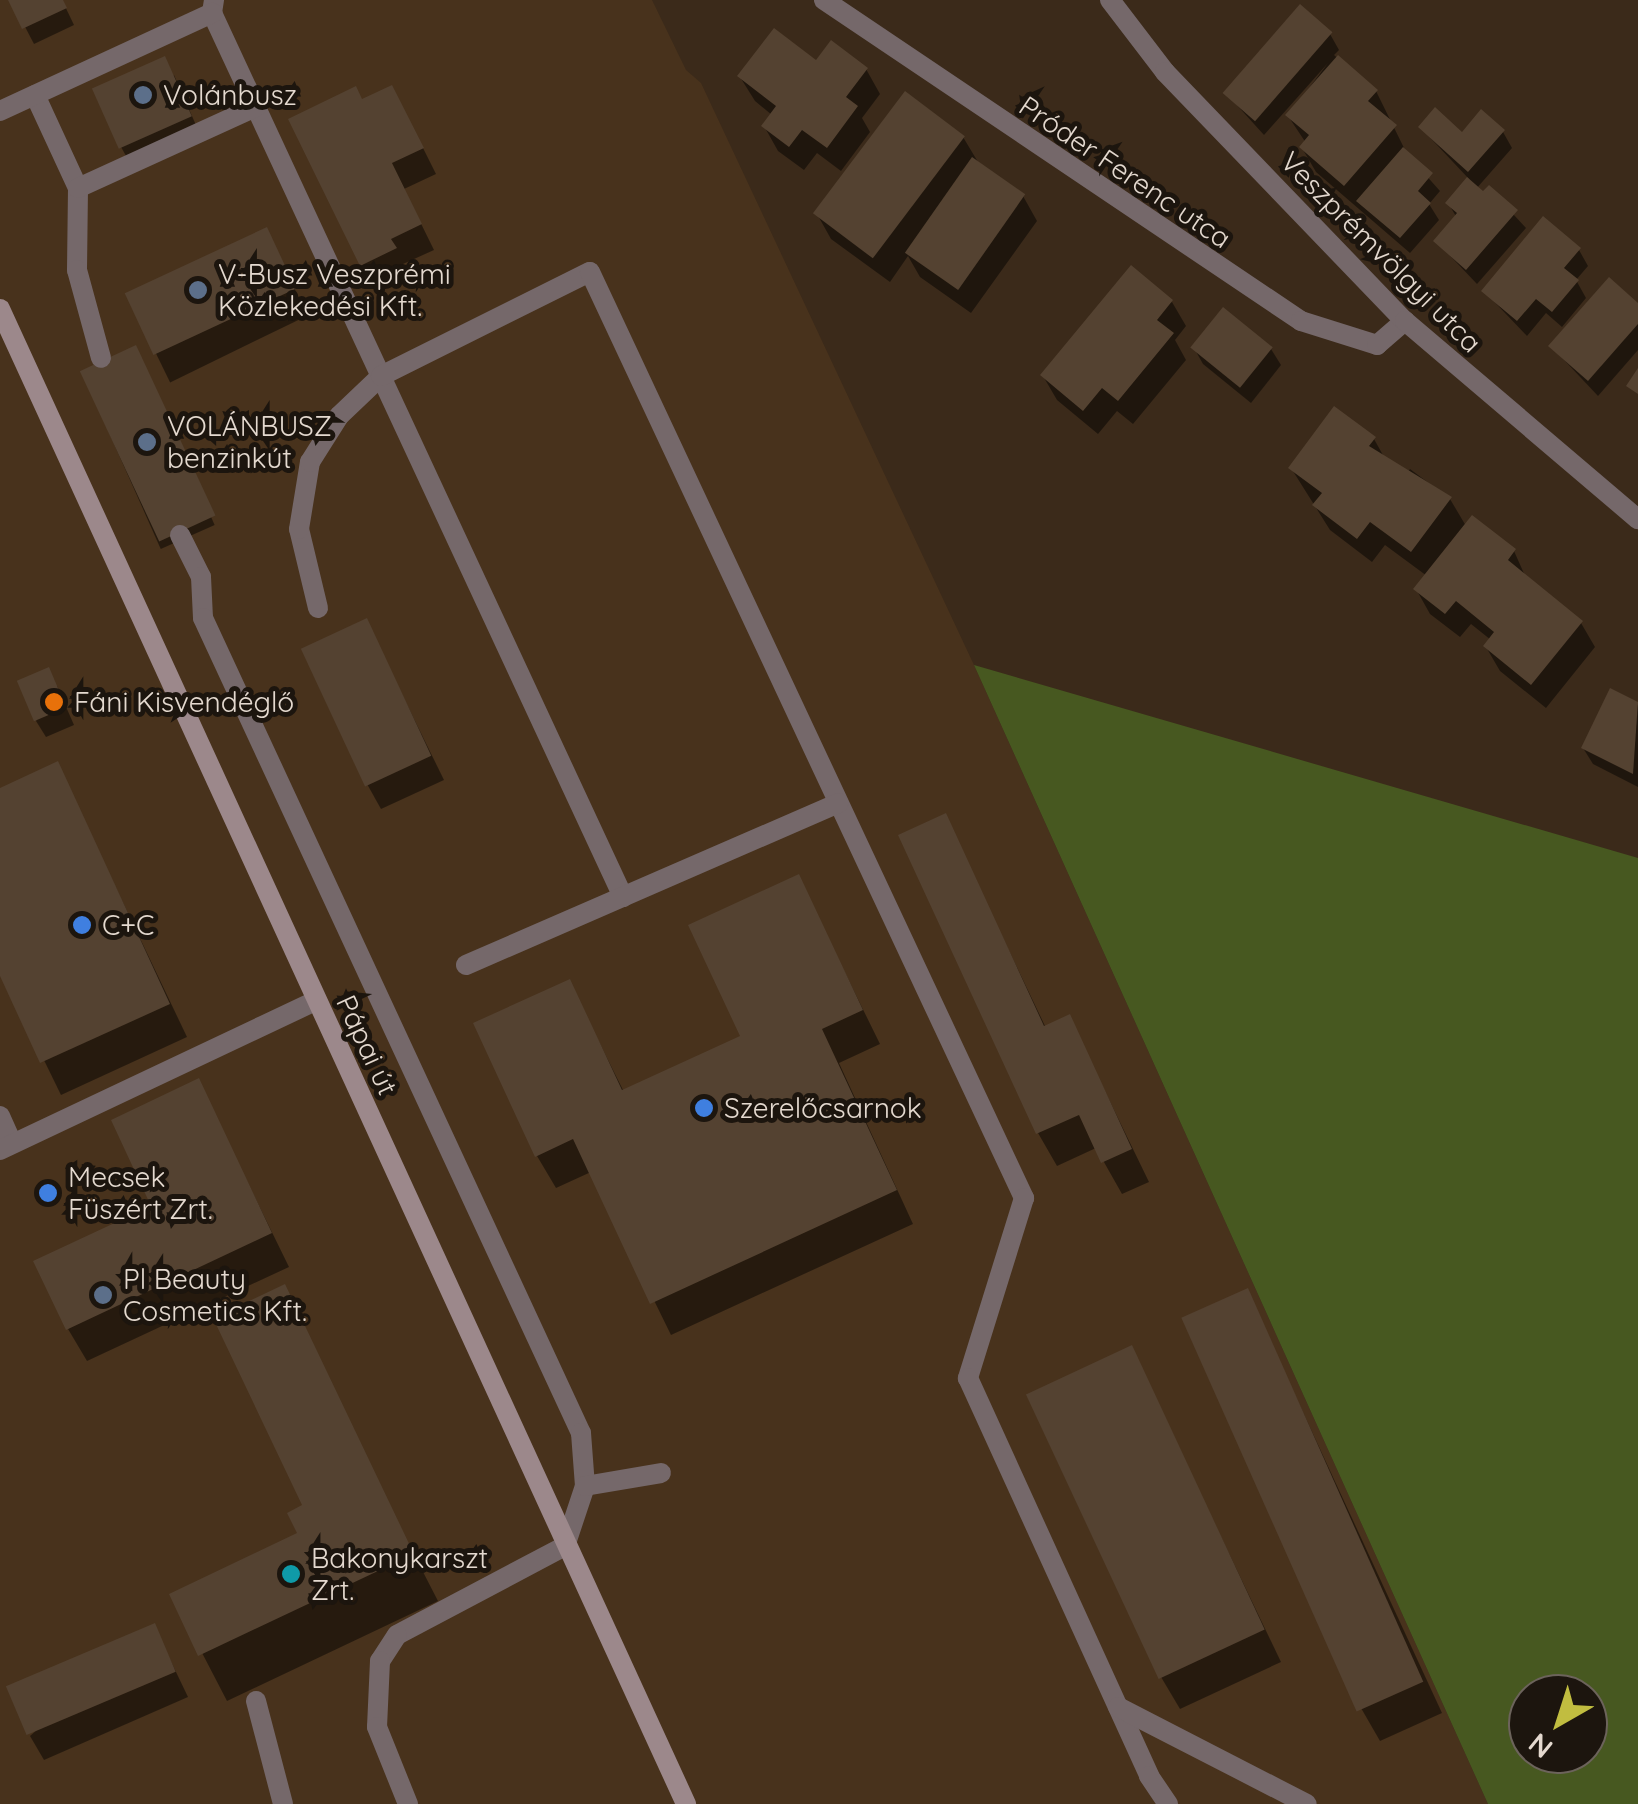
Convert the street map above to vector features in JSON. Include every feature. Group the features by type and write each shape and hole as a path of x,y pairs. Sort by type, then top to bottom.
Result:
{"main road":[{"name":"Pápai út","path":"0,308 686,1804"}],"street":[{"name":"Próder Ferenc utca","path":"824,0 1301,322 1377,345 1405,321"},
{"name":"Veszprémvölgyi utca","path":"1110,0 1165,72 1405,321 1638,519"},
{"path":"0,111 213,7 623,896"},
{"path":"34,95 78,188 77,270 101,358"},
{"path":"78,188 256,106"},
{"path":"318,608 299,529 310,462 339,416 381,376 590,272 1024,1198 968,1378 1118,1707 1168,1804"},
{"path":"180,535 200,577 203,618 581,1433 585,1486 565,1546 398,1634 380,1661 377,1727 408,1804"},
{"path":"466,965 838,802"},
{"path":"0,1116 6,1147 316,1000"},
{"path":"585,1486 660,1473"},
{"path":"256,1701 283,1804"},
{"path":"1118,1707 1307,1804"}],"shaded area":[{"path":"0,0 652,0 686,70 701,83 974,665 1488,1804 0,1804"}],"green space":[{"path":"974,665 1638,858 1638,1804 1488,1804"}],"building":[{"path":"8,0 63,0 67,8 22,29"},
{"path":"1300,4 1332,32 1255,121 1223,93"},
{"path":"774,28 816,60 831,40 868,68 846,97 858,106 827,148 802,130 789,147 761,126 776,106 737,76"},
{"path":"1338,55 1378,90 1368,101 1397,125 1344,186 1299,147 1309,135 1285,115"},
{"path":"165,56 192,116 119,149 92,89"},
{"path":"392,85 424,148 392,163 422,224 391,239 397,248 360,266 288,119 356,86 362,99"},
{"path":"905,91 965,136 873,258 813,213"},
{"path":"1435,107 1462,132 1481,109 1505,130 1468,172 1418,127"},
{"path":"1403,147 1433,173 1418,191 1431,203 1400,238 1356,201"},
{"path":"972,157 1025,194 958,290 905,253"},
{"path":"1467,177 1483,191 1489,185 1518,210 1466,270 1433,241 1457,213 1445,203"},
{"path":"1543,216 1581,248 1564,268 1579,280 1552,312 1536,299 1517,321 1481,291"},
{"path":"267,227 296,289 153,355 125,293"},
{"path":"1131,265 1173,300 1157,320 1174,333 1118,401 1102,388 1083,411 1040,375"},
{"path":"1609,277 1638,303 1638,324 1588,381 1548,346"},
{"path":"1223,307 1273,347 1240,388 1190,347"},
{"path":"136,345 215,515 159,542 80,371"},
{"path":"1638,368 1638,394 1626,386"},
{"path":"1334,406 1376,437 1369,446 1452,497 1411,552 1370,522 1357,539 1312,505 1322,493 1288,468"},
{"path":"1472,515 1516,549 1508,560 1583,621 1531,685 1483,646 1494,632 1456,601 1445,614 1413,589"},
{"path":"367,618 431,756 365,787 301,649"},
{"path":"49,667 66,708 34,721 17,681"},
{"path":"1610,688 1638,702 1633,774 1581,748"},
{"path":"58,761 170,1004 40,1063 0,976 0,788"},
{"path":"946,813 1044,1026 1070,1014 1132,1149 1101,1163 1079,1115 1036,1134 898,835"},
{"path":"799,874 863,1010 822,1029 897,1190 650,1304 573,1139 535,1157 473,1023 570,979 622,1090 740,1036 688,925"},
{"path":"199,1078 272,1233 66,1330 33,1261 151,1206 111,1120"},
{"path":"285,1284 414,1554 198,1656 169,1594 297,1533 287,1513 302,1505 213,1318"},
{"path":"1248,1288 1423,1682 1357,1711 1181,1318"},
{"path":"1132,1345 1265,1630 1159,1679 1026,1394"},
{"path":"155,1623 176,1672 27,1735 6,1686"}],"place":[{"name":"Volánbusz","path":"143,95"},
{"name":"V-Busz Veszprémi Közlekedési Kft.","path":"198,290"},
{"name":"VOLÁNBUSZ benzinkút","path":"147,442"},
{"name":"Fáni Kisvendéglő","path":"54,702"},
{"name":"C+C","path":"82,925"},
{"name":"Szerelőcsarnok","path":"704,1108"},
{"name":"Mecsek Füszért Zrt.","path":"48,1193"},
{"name":"Pl Beauty Cosmetics Kft.","path":"103,1295"},
{"name":"Bakonykarszt Zrt.","path":"291,1574"}]}
